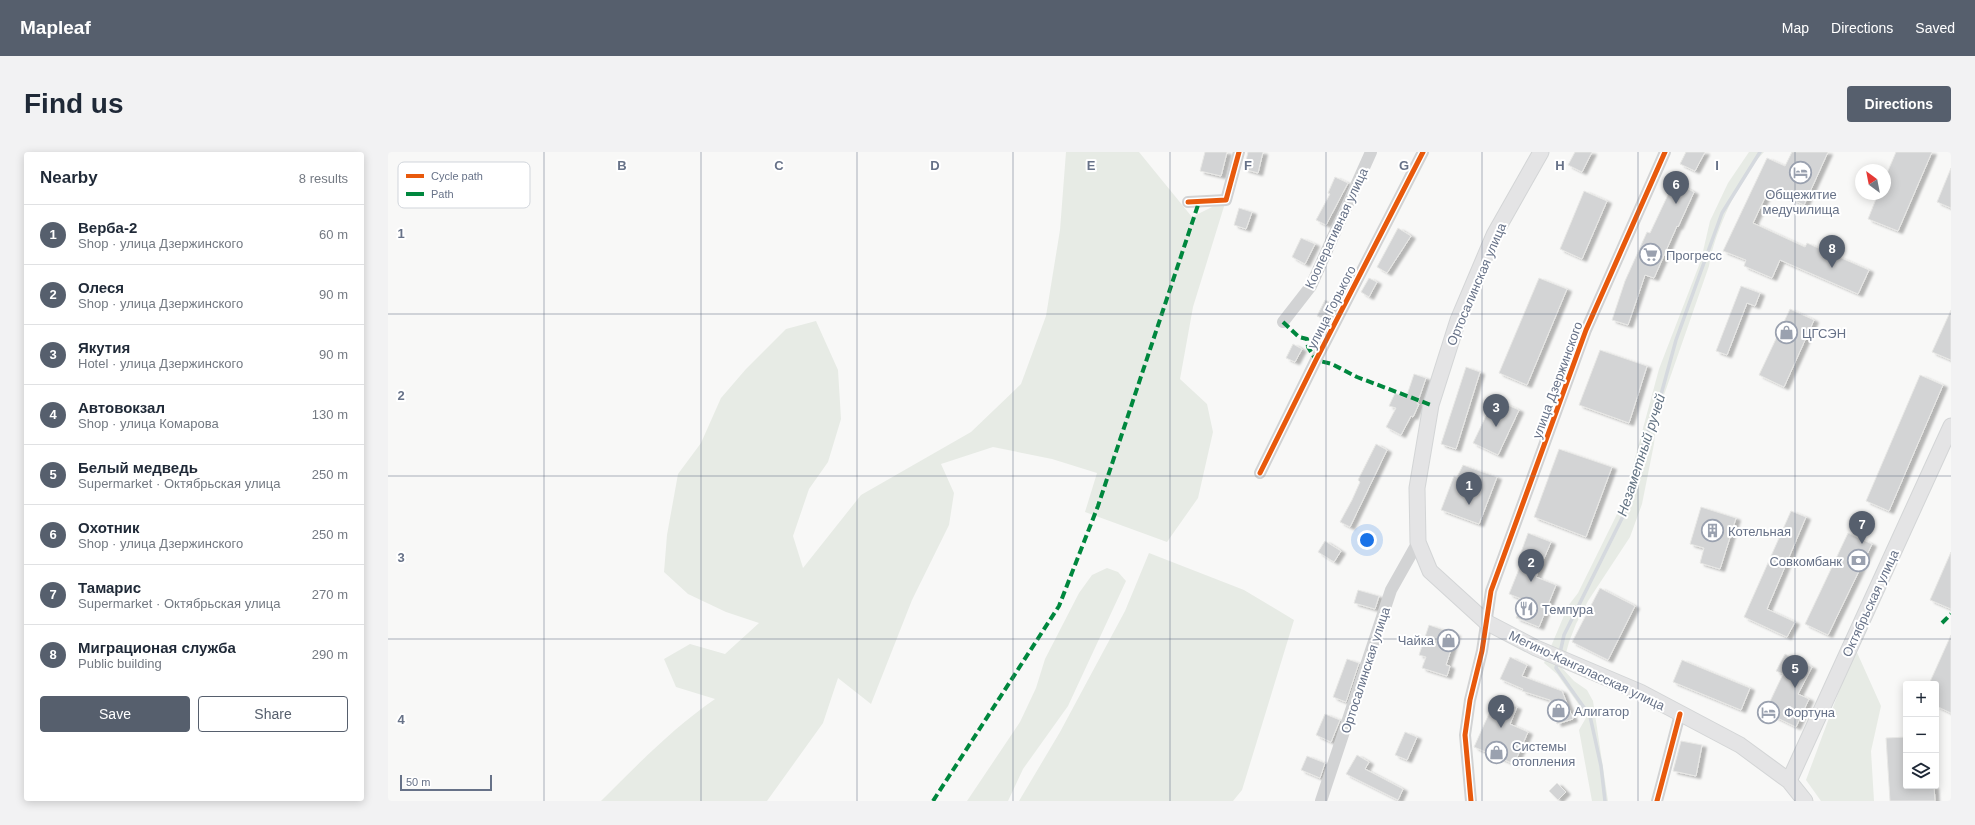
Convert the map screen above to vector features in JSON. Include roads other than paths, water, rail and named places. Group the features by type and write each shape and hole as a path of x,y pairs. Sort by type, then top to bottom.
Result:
{"main road":[{"name":"Ортосалинская улица","path":"1486,622 1430,571 1418,542 1417,488 1431,405 1458,320 1494,235 1540,152"},
{"name":"Октябрьская улица","path":"1789,781 1951,426"},
{"name":"Мегино-Кангаласская улица","path":"1486,622 1536,648 1640,692 1740,745 1789,781 1805,801"}],"street":[{"path":"1188,202 1226,200 1239,152"},
{"name":"Кооперативная улица","path":"1283,322 1312,286 1370,152"},
{"name":"улица Горького","path":"1260,473 1316,360 1423,152"},
{"name":"улица Дзержинского","path":"1471,801 1465,735 1470,700 1482,651 1491,591 1586,330 1666,152"},
{"name":"Ортосалинская улица","path":"1321,801 1392,590 1418,542"},
{"path":"1657,801 1680,714"}],"waterway":[{"name":"Незаметный ручей","path":"1560,653 1564,635 1629,504 1642,448 1659,402 1676,340 1722,213 1760,152"},
{"name":"Незаметный ручей","path":"1558,661 1556,668 1590,716 1601,766 1605,801"}],"place":[{"name":"Общежитие медучилища","path":"1801,172"},
{"name":"Охотник","path":"1676,204"},
{"name":"Прогресс","path":"1650,255"},
{"name":"Миграционая служба","path":"1832,268"},
{"name":"ЦГСЭН","path":"1786,333"},
{"name":"Якутия","path":"1496,427"},
{"name":"Верба-2","path":"1469,505"},
{"name":"Котельная","path":"1713,531"},
{"name":"Тамарис","path":"1862,544"},
{"name":"Совкомбанк","path":"1858,561"},
{"name":"Олеся","path":"1531,582"},
{"name":"Темпура","path":"1527,609"},
{"name":"Чайка","path":"1449,640"},
{"name":"Белый медведь","path":"1795,688"},
{"name":"Алигатор","path":"1559,711"},
{"name":"Фортуна","path":"1769,712"},
{"name":"Автовокзал","path":"1501,728"},
{"name":"Системы отопления","path":"1496,753"}]}
